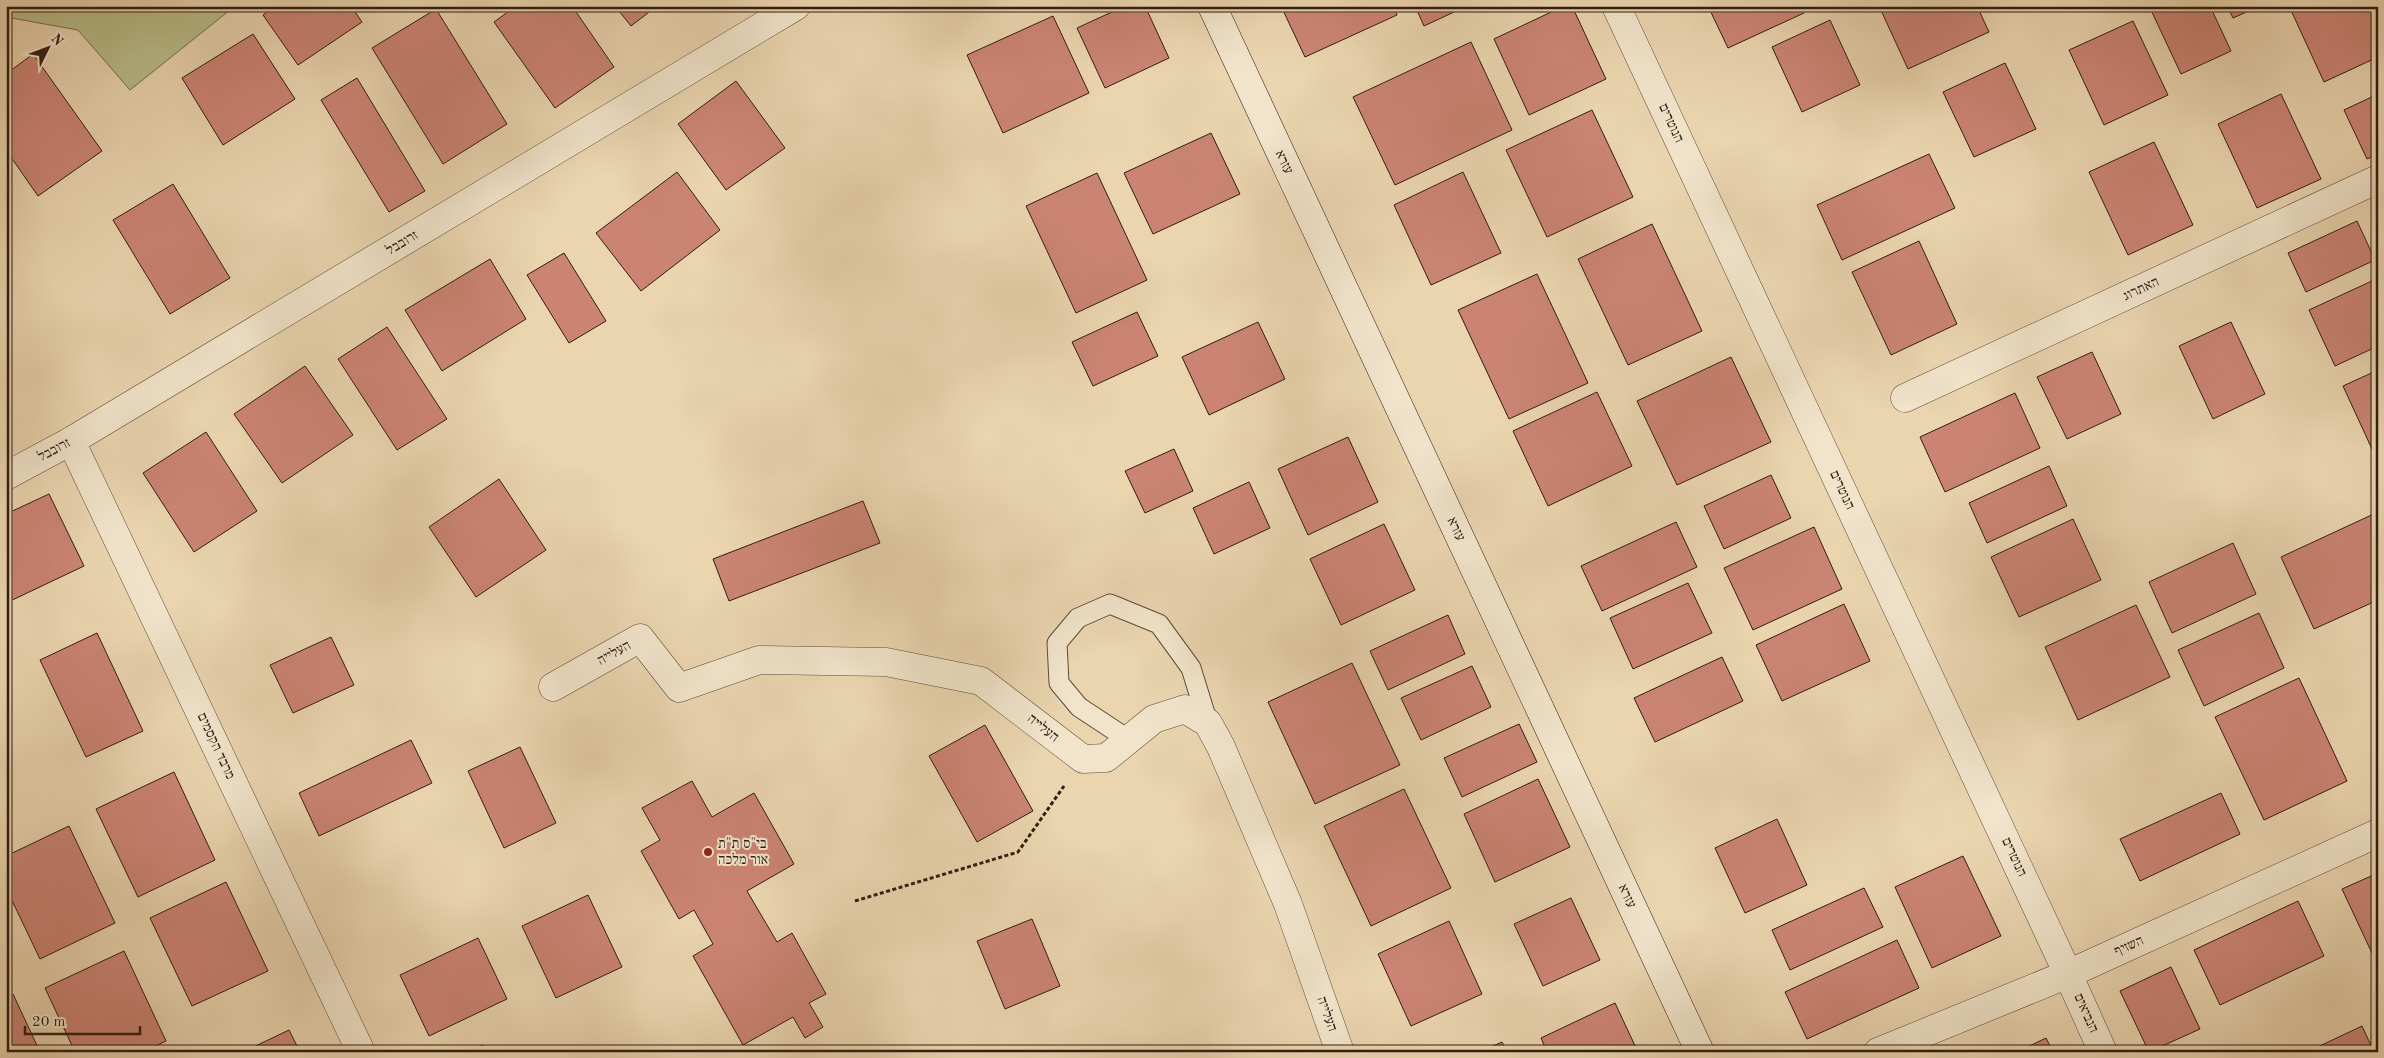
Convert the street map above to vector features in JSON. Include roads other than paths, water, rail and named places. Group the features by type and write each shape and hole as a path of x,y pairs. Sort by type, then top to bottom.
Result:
{"street":[{"name":"זרובבל","path":"6,476 71,441 796,6"},
{"name":"עזרא","path":"1212,6 1700,1052"},
{"name":"הנוטרים","path":"1616,6 2068,974"},
{"name":"האתרוג","path":"1905,398 2378,179"},
{"name":"מרבד הקסמים","path":"71,441 361,1052"},
{"name":"העלייה","path":"553,687 640,638 679,688 759,660 886,662 981,681 1082,759 1106,758 1154,719 1185,709 1208,723 1221,746 1288,904 1340,1052"},
{"name":"השזיף","path":"1878,1052 2068,974 2378,833"},
{"name":"הנביאים","path":"2068,974 2103,1052"}],"lane":[{"path":"1129,740 1079,707 1059,683 1057,643 1078,618 1110,604 1159,624 1191,668 1208,723"}],"place":[{"name":"בי\"ס ת\"ת אור מלכה","path":"708,852"}]}
